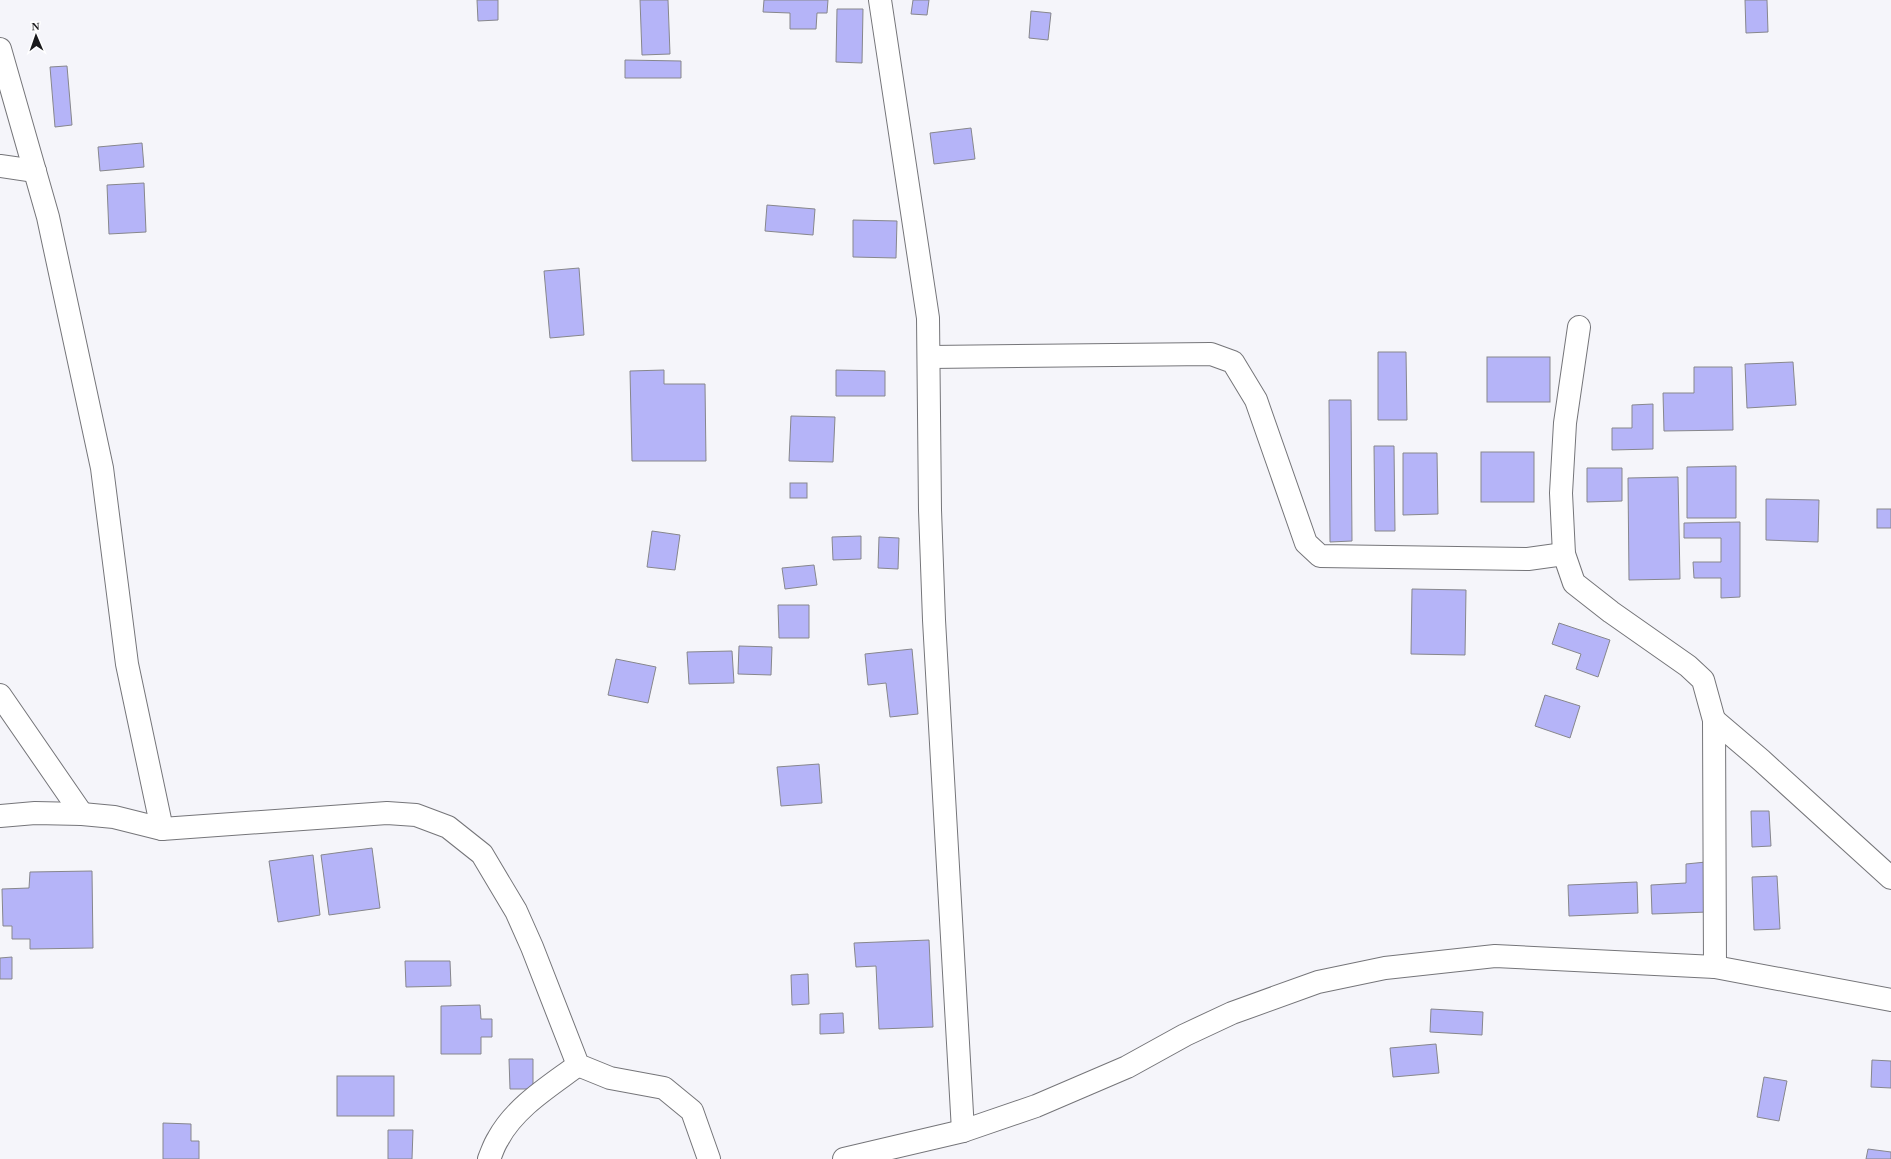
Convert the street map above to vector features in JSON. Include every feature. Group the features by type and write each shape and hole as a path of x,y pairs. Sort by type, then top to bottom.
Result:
{"street":[{"path":"880,0 928,318 930,357 930,510 934,620 963,1131"},
{"path":"0,48 48,217 102,468 127,664 162,829"},
{"path":"0,166 35,171"},
{"path":"1579,327 1565,423 1561,493 1564,554 1574,582 1611,612 1688,666 1703,680 1714,720 1715,967"},
{"path":"930,357 1211,354 1233,362 1256,400 1306,543 1320,556 1528,559 1564,554"},
{"path":"0,694 82,814"},
{"path":"1714,720 1761,760 1891,878"},
{"path":"0,816 35,813 82,814 114,818 162,829 387,812 416,815 448,826 482,854 516,911 532,947 578,1065 610,1078 664,1088 692,1111 709,1159"},
{"path":"844,1159 963,1131 1036,1106 1127,1067 1186,1035 1232,1013 1318,982 1385,968 1495,956 1715,967 1891,1000"},
{"path":"489,1159 498,1138 512,1119 529,1103 578,1065"},
{"path":"887,1149 920,1159"}],"building":[{"path":"477,0 498,0 498,20 478,21"},
{"path":"640,0 668,0 670,54 642,55"},
{"path":"764,0 828,0 827,13 817,13 816,29 790,29 790,13 763,12"},
{"path":"913,0 929,0 927,15 911,14"},
{"path":"1745,0 1767,0 1768,32 1746,33"},
{"path":"837,9 863,9 862,63 836,62"},
{"path":"1031,11 1051,13 1048,40 1029,38"},
{"path":"625,60 681,61 681,78 625,78"},
{"path":"67,66 72,125 55,127 50,67"},
{"path":"971,128 975,159 934,164 930,133"},
{"path":"142,143 144,167 100,171 98,147"},
{"path":"144,183 146,232 109,234 107,185"},
{"path":"767,205 815,209 813,235 765,231"},
{"path":"853,220 897,221 896,258 853,257"},
{"path":"579,268 584,335 550,338 544,271"},
{"path":"1378,352 1406,352 1407,420 1378,420"},
{"path":"1487,357 1550,357 1550,402 1487,402"},
{"path":"1793,362 1796,405 1747,408 1745,364"},
{"path":"1694,367 1732,367 1733,430 1664,431 1663,393 1694,393"},
{"path":"664,370 664,384 705,384 706,461 632,461 630,371"},
{"path":"836,370 885,371 885,396 836,396"},
{"path":"1329,400 1351,400 1352,541 1330,542"},
{"path":"1653,404 1653,449 1612,450 1612,428 1632,428 1632,405"},
{"path":"791,416 835,417 833,462 789,461"},
{"path":"1374,446 1394,446 1395,531 1375,531"},
{"path":"1481,452 1534,452 1534,502 1481,502"},
{"path":"1403,453 1437,453 1438,514 1403,515"},
{"path":"1736,466 1736,518 1687,518 1687,467"},
{"path":"1587,468 1622,468 1622,501 1587,502"},
{"path":"1678,477 1680,579 1629,580 1628,478"},
{"path":"790,483 807,483 807,498 790,498"},
{"path":"1766,499 1819,500 1818,542 1766,540"},
{"path":"1877,509 1891,509 1891,528 1877,528"},
{"path":"1740,522 1740,597 1721,598 1721,578 1694,578 1693,562 1721,562 1721,538 1684,538 1684,523"},
{"path":"652,531 680,535 675,570 647,567"},
{"path":"861,536 861,559 833,560 832,537"},
{"path":"879,537 899,538 898,569 878,568"},
{"path":"814,565 817,585 785,589 782,568"},
{"path":"1412,589 1466,590 1465,655 1411,654"},
{"path":"778,605 809,605 809,638 779,638"},
{"path":"1559,623 1610,640 1598,677 1576,669 1581,654 1552,644"},
{"path":"739,646 772,647 771,675 738,674"},
{"path":"912,649 918,714 890,717 886,683 868,685 865,654"},
{"path":"732,651 734,683 689,684 687,652"},
{"path":"616,659 656,667 648,703 608,695"},
{"path":"1545,695 1580,706 1570,738 1535,726"},
{"path":"819,764 822,803 781,806 777,767"},
{"path":"1751,811 1769,811 1771,846 1752,847"},
{"path":"372,848 380,908 329,915 321,855"},
{"path":"313,855 320,915 278,922 269,861"},
{"path":"1706,862 1708,912 1652,914 1651,885 1686,883 1686,864"},
{"path":"92,871 93,948 30,949 30,939 12,939 12,926 3,926 2,889 29,888 30,872"},
{"path":"1777,876 1780,929 1754,930 1752,877"},
{"path":"1637,882 1638,913 1569,916 1568,885"},
{"path":"929,940 933,1027 879,1029 876,966 856,967 854,943"},
{"path":"12,957 12,979 0,979 0,958"},
{"path":"405,961 450,961 451,986 406,987"},
{"path":"808,974 809,1004 792,1005 791,975"},
{"path":"480,1005 481,1019 492,1019 492,1037 481,1037 481,1054 441,1054 441,1006"},
{"path":"1431,1009 1483,1012 1482,1035 1430,1032"},
{"path":"843,1013 844,1033 820,1034 820,1014"},
{"path":"1436,1044 1439,1073 1393,1077 1390,1048"},
{"path":"509,1059 533,1059 533,1089 510,1089"},
{"path":"1872,1060 1891,1061 1891,1088 1871,1087"},
{"path":"337,1076 394,1076 394,1116 337,1116"},
{"path":"1764,1077 1787,1081 1779,1121 1757,1117"},
{"path":"163,1123 191,1124 191,1141 199,1141 199,1159 163,1159"},
{"path":"388,1130 413,1130 412,1159 388,1159"},
{"path":"1868,1149 1891,1152 1891,1159 1866,1159"}]}
